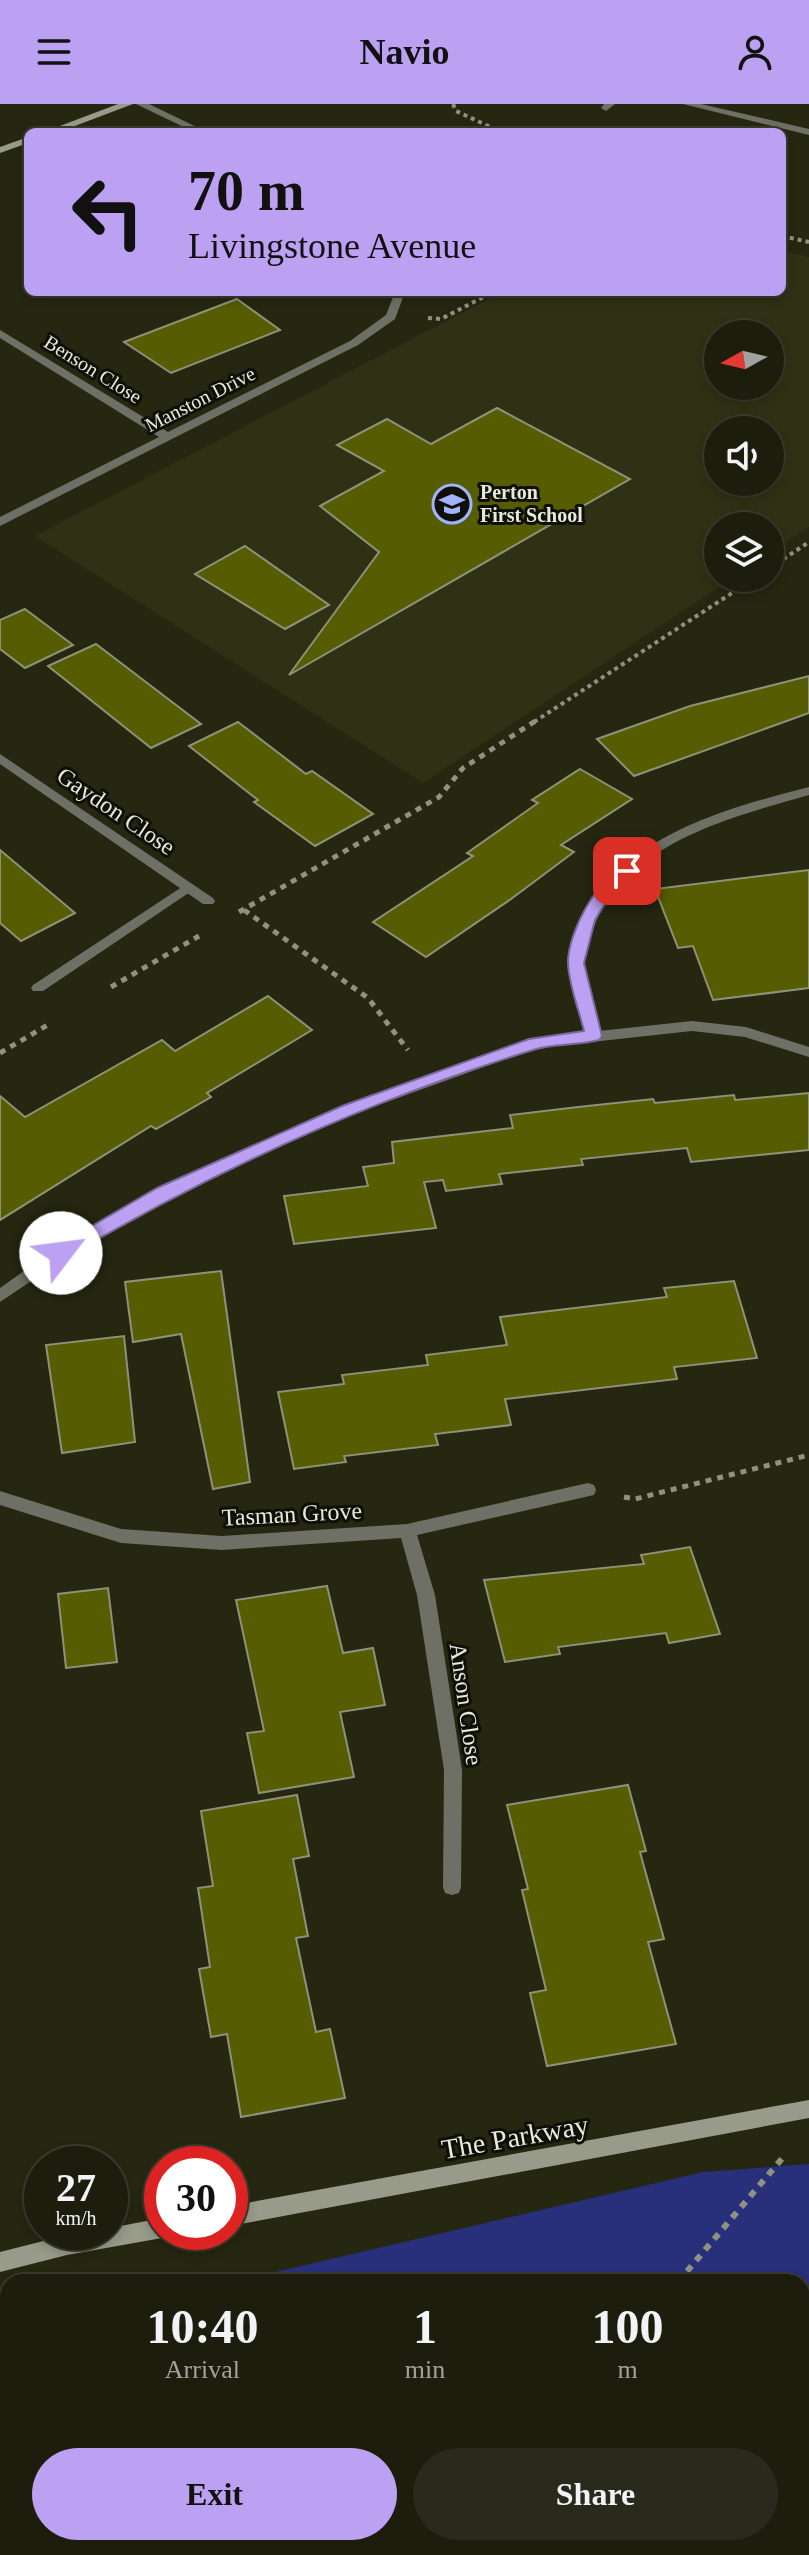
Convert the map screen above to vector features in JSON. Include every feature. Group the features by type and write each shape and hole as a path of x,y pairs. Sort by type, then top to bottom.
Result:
{"street":[{"path":"60,128 128,104"},
{"path":"141,104 193,128"},
{"path":"688,104 809,132"},
{"path":"0,150 24,141"},
{"path":"391,317 399,296"},
{"name":"Manston Drive","path":"0,522 354,343 391,317"},
{"name":"Benson Close","path":"0,333 166,436"},
{"name":"Gaydon Close","path":"0,758 208,901"},
{"path":"593,1036 576,963 587,920 605,890 649,852 711,821 809,791"},
{"path":"38,988 188,887"},
{"path":"0,1296 61,1253 163,1193 348,1110 534,1043 692,1026 746,1032 809,1052"},
{"name":"Tasman Grove","path":"0,1498 121,1536 222,1543 407,1531 588,1490"},
{"name":"Anson Close","path":"407,1531 426,1595 453,1770 452,1887"},
{"name":"The Parkway","path":"248,2213 809,2109"},
{"path":"0,2262 67,2245 144,2231"}],"path":[{"path":"453,104 456,111 492,128"},
{"path":"786,237 809,242"},
{"path":"391,317 441,319 485,296"},
{"path":"784,559 809,542"},
{"path":"230,918 439,797 463,768 733,592"},
{"path":"208,901 243,910 368,998 431,1080"},
{"path":"108,989 203,934"},
{"path":"0,1053 54,1021"},
{"path":"588,1490 635,1499 809,1455"},
{"path":"685,2274 789,2150"}],"shaded area":[{"name":"Perton First School","path":"786,252 809,257 809,527 784,544 784,512 704,512 704,592 712,592 423,783 35,536 494,296 786,296"},
{"path":"809,2164 809,2274 267,2274 703,2172"}],"building":[{"path":"237,299 280,330 171,373 124,342"},
{"path":"497,408 630,479 289,675 379,552 320,506 384,471 337,445 387,419 431,444"},
{"path":"245,546 329,605 285,629 195,574"},
{"path":"25,609 73,645 25,668 0,649 0,620"},
{"path":"96,644 201,724 151,748 48,666"},
{"path":"809,676 809,713 634,776 597,739 690,706"},
{"path":"238,722 306,774 312,771 373,814 315,846 254,802 258,800 189,746"},
{"path":"580,769 632,799 561,845 574,852 511,899 426,957 373,922 473,856 467,853 538,803 532,800"},
{"path":"0,850 75,913 21,941 0,923"},
{"path":"809,870 809,988 713,1000 693,946 678,948 655,889"},
{"path":"268,996 312,1030 207,1093 211,1097 156,1129 151,1126 0,1220 0,1096 25,1117 162,1040 175,1051"},
{"path":"809,1093 809,1150 691,1162 687,1148 581,1159 583,1165 499,1174 502,1184 446,1191 443,1180 424,1182 436,1228 294,1244 284,1196 368,1186 363,1167 394,1163 392,1142 513,1128 510,1115 578,1107 653,1099 655,1103 734,1095 735,1100"},
{"path":"221,1271 250,1482 213,1489 181,1334 133,1342 125,1282"},
{"path":"734,1281 757,1358 674,1367 677,1379 505,1399 511,1425 435,1434 438,1445 344,1456 346,1462 294,1469 278,1392 344,1384 342,1375 428,1365 426,1355 507,1345 500,1317 667,1297 664,1288"},
{"path":"124,1336 135,1442 62,1453 46,1345"},
{"path":"690,1547 720,1634 669,1643 666,1633 558,1647 560,1654 505,1662 484,1580 644,1564 641,1555"},
{"path":"327,1586 343,1653 373,1648 385,1705 340,1712 354,1777 259,1793 247,1733 264,1731 236,1600"},
{"path":"108,1588 117,1662 66,1668 58,1594"},
{"path":"628,1785 646,1851 640,1852 664,1939 648,1942 676,2044 547,2066 530,1993 546,1990 522,1890 528,1889 507,1805"},
{"path":"297,1795 309,1856 293,1859 308,1936 296,1938 316,2032 330,2029 345,2098 241,2117 227,2034 211,2037 199,1969 210,1967 198,1888 213,1886 201,1811"}],"place":[{"name":"Perton First School","path":"452,504"}],"route":[{"path":"61,1253 163,1193 348,1110 534,1043 593,1036 576,963 587,920 605,890 627,871"}]}
